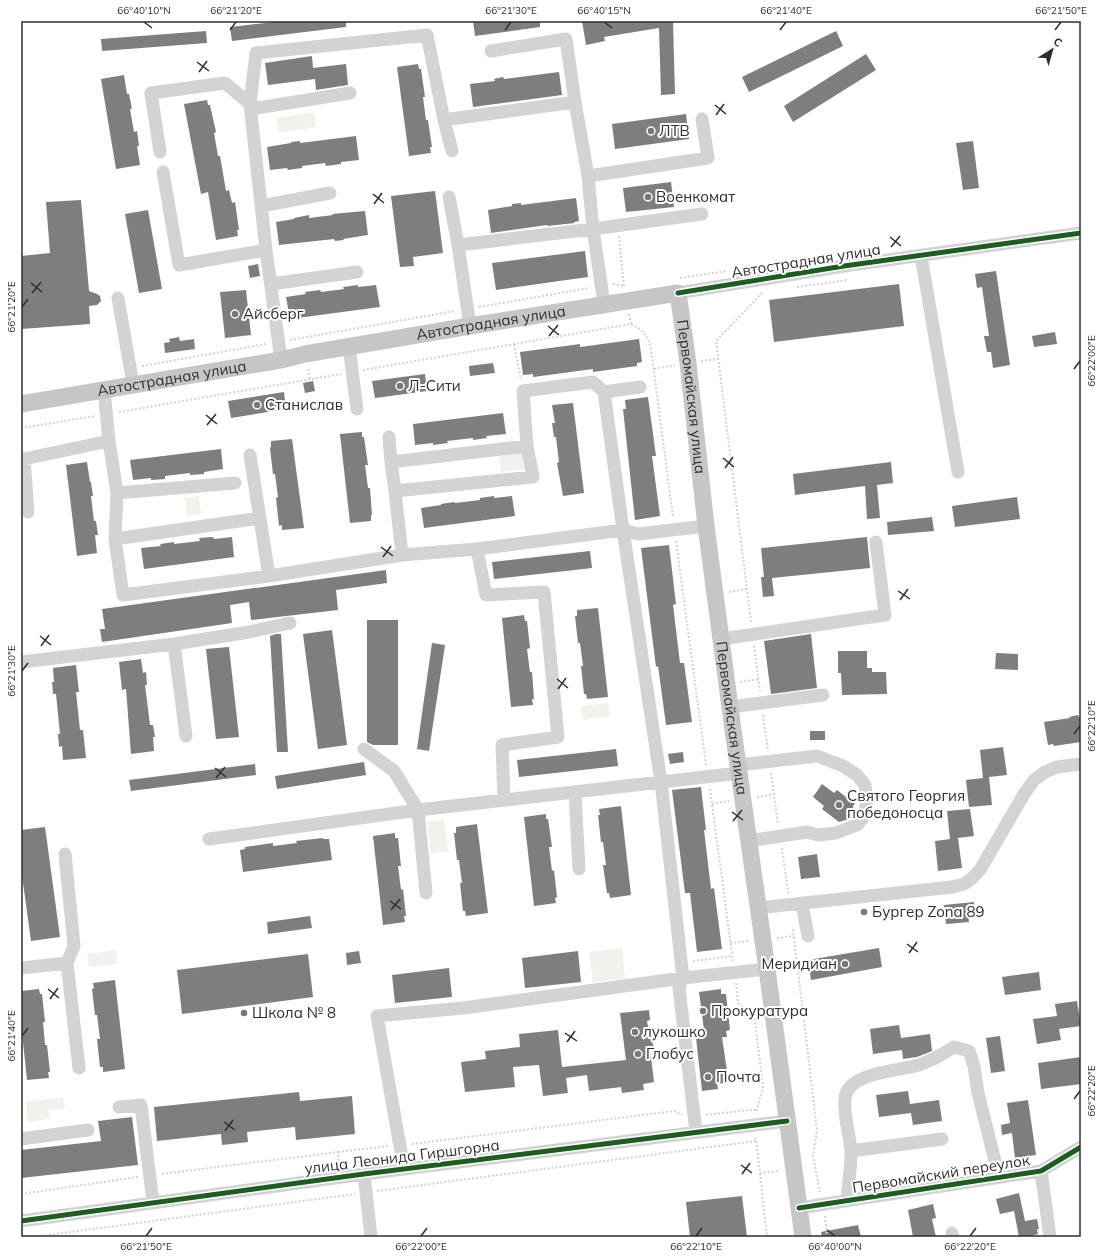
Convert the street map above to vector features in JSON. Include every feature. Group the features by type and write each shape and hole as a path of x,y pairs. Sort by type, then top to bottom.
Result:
{"main road":[{"name":"Автострадная улица","path":"21,404 349,347 469,317 604,304 678,293"},
{"name":"Первомайская улица","path":"678,293 688,363 706,526 738,769 767,969 803,1237"}],"street":[{"path":"281,360 266,250 250,107 256,52 427,35 444,120 452,151"},
{"path":"491,51 566,39 588,176 593,230 604,304"},
{"path":"160,152 151,93 225,84 250,107"},
{"path":"250,107 350,93"},
{"path":"444,120 575,102"},
{"path":"588,176 708,158 702,119"},
{"path":"163,172 179,265 266,250"},
{"path":"261,206 330,193"},
{"path":"449,197 469,317"},
{"path":"458,245 593,230 702,214"},
{"name":"Автострадная улица","path":"678,293 844,266 1081,233"},
{"path":"921,256 958,472"},
{"path":"271,284 358,272"},
{"path":"118,298 133,384"},
{"path":"349,347 357,409"},
{"path":"395,491 533,477 527,446 522,391 593,382 604,392 661,782 683,978 679,988 696,1132"},
{"path":"604,392 640,387"},
{"path":"104,390 108,440 117,493 116,539 123,595 269,576 402,555 477,548 623,530 638,534 706,526"},
{"path":"389,437 402,555"},
{"path":"28,512 24,459 108,440"},
{"path":"391,462 527,446"},
{"path":"250,455 269,576"},
{"path":"117,493 235,483"},
{"path":"116,539 260,518"},
{"path":"721,639 885,615 876,542"},
{"path":"477,548 486,595 544,592 558,737 502,744 504,800"},
{"path":"21,662 174,644 290,624"},
{"path":"174,644 186,736"},
{"path":"730,707 823,695"},
{"path":"364,749 394,772 418,810 426,893"},
{"path":"209,839 418,810 708,777 738,769 817,756 843,766 857,776 864,785 867,802 863,818 857,825 836,832 818,835 807,832 748,841"},
{"path":"758,908 931,890 964,884 980,870 1024,794 1034,780 1045,772 1058,767 1081,764"},
{"path":"575,792 580,870"},
{"path":"65,854 74,946 67,963 79,1068"},
{"path":"802,904 808,936"},
{"path":"21,968 67,963"},
{"path":"404,1169 378,1016 463,1008 683,978 767,969"},
{"path":"847,1201 851,1151 845,1115 845,1098 847,1089 857,1081 876,1074 919,1065 936,1058 954,1047 969,1052 974,1066 978,1093 999,1177"},
{"path":"118,1107 141,1105 153,1203"},
{"name":"улица Леонида Гиршгорна","path":"21,1222 340,1177 787,1121"},
{"path":"21,1139 88,1130"},
{"path":"851,1151 942,1139"},
{"name":"Первомайский переулок","path":"799,1208 1041,1171 1081,1147"},
{"path":"1041,1171 1050,1237"},
{"path":"364,1174 371,1237"}],"path":[{"path":"606,285 614,284 624,286 617,226"},
{"path":"130,368 278,342 469,317 591,288"},
{"path":"626,300 631,324"},
{"path":"21,428 631,324 645,334 651,349 738,1003 754,1014 763,1087 754,1125 767,1237"},
{"path":"514,344 522,391"},
{"path":"715,593 747,590"},
{"path":"727,684 759,679"},
{"path":"681,962 732,956"},
{"path":"21,1194 338,1152 675,1111 687,1117 757,1110"},
{"path":"33,1237 756,1141"},
{"path":"338,1152 343,1195"},
{"path":"760,1173 815,1166"}],"shaded area":[{"path":"314,112 316,127 279,133 276,118"},
{"path":"522,452 525,469 501,472 499,456"},
{"path":"199,496 201,514 187,516 185,498"},
{"path":"608,703 610,716 583,720 581,706"},
{"path":"444,820 448,851 431,854 427,822"},
{"path":"622,948 625,979 593,982 589,952"},
{"path":"116,950 117,964 89,967 87,954"},
{"path":"63,1097 65,1108 49,1111 50,1119 28,1122 26,1102"}],"building":[{"path":"284,21 346,21 346,27 232,41 230,27"},
{"path":"473,21 540,21 540,27 475,36"},
{"path":"582,21 673,21 675,94 661,95 659,28 604,37 605,41 586,45"},
{"path":"206,31 207,43 102,51 101,39"},
{"path":"836,31 843,46 749,92 742,77"},
{"path":"866,54 876,70 793,122 784,106"},
{"path":"312,56 313,68 346,64 348,85 316,90 315,79 268,85 265,63"},
{"path":"418,64 419,69 421,69 425,97 423,97 426,120 428,120 432,147 430,147 431,153 409,156 397,67"},
{"path":"559,72 562,95 473,107 470,84 495,81 494,79 503,77 504,79"},
{"path":"124,75 127,94 129,94 132,109 130,109 134,132 137,131 139,146 137,146 140,165 116,169 101,79"},
{"path":"207,100 208,105 210,105 216,132 214,133 218,156 220,156 226,191 229,190 232,203 235,202 239,230 237,230 238,236 216,240 208,192 201,194 184,104"},
{"name":"ЛТВ","path":"686,114 689,139 615,149 612,124"},
{"path":"356,136 359,160 341,162 341,164 326,166 325,163 302,166 302,168 288,170 287,168 270,170 267,147 291,142 300,141 300,143"},
{"path":"973,141 979,188 963,190 956,143"},
{"name":"Военкомат","path":"671,182 674,207 626,212 623,188"},
{"path":"435,191 443,253 413,257 414,266 400,267 391,196"},
{"path":"576,198 579,221 574,222 575,223 547,225 491,233 488,210 512,206 512,204 521,203 521,205"},
{"path":"81,200 89,291 100,296 101,301 97,305 89,306 90,324 21,329 21,256 50,253 46,202"},
{"path":"148,210 162,289 139,293 125,214"},
{"path":"365,211 368,235 343,239 344,240 335,241 334,239 279,245 276,222 309,215 309,218"},
{"path":"585,251 588,277 496,290 492,263"},
{"path":"258,264 260,276 250,278 248,266"},
{"path":"996,271 1010,365 993,368 991,352 987,352 984,336 989,336 982,287 977,288 975,274"},
{"path":"899,284 904,326 774,342 769,300"},
{"path":"358,285 358,287 376,285 380,307 290,319 286,297 306,294 305,292 320,290 321,292 344,289 343,287"},
{"name":"Айсберг","path":"246,290 251,335 225,338 220,292"},
{"path":"1055,332 1057,344 1034,347 1032,336"},
{"path":"179,337 180,341 194,339 195,349 165,353 164,343 170,342 169,339"},
{"path":"639,339 642,362 637,363 637,366 593,372 593,369 533,377 533,374 523,375 520,352 580,344 580,347"},
{"path":"493,363 495,373 470,376 469,366"},
{"name":"Л-Сити","path":"425,374 427,391 375,398 372,381"},
{"path":"313,381 315,391 305,393 303,383"},
{"name":"Станислав","path":"284,392 286,409 231,418 228,401"},
{"path":"648,397 656,456 652,456 660,516 635,520 623,409 626,409 625,400"},
{"path":"573,403 584,493 563,496 557,463 559,462 556,437 554,437 552,423 555,423 552,405"},
{"path":"503,413 506,434 486,436 487,438 473,440 473,438 447,441 448,443 433,445 433,443 415,445 413,424"},
{"path":"362,432 368,465 365,465 368,488 370,488 372,515 371,521 350,523 340,434"},
{"path":"292,439 304,528 282,530 282,525 279,526 276,498 278,497 275,474 273,474 270,448 271,441"},
{"path":"221,449 223,469 204,472 204,474 190,475 190,473 165,476 165,479 151,480 151,478 133,480 130,460"},
{"path":"87,462 93,496 91,496 94,521 96,521 98,535 95,535 97,553 77,556 66,465"},
{"path":"891,462 893,483 877,485 880,518 867,519 865,486 795,495 793,474"},
{"path":"494,496 494,498 512,496 515,516 424,528 421,508 454,502 480,500 480,498"},
{"path":"1017,497 1020,519 955,527 952,506"},
{"path":"932,517 934,531 888,535 887,522"},
{"path":"213,537 214,539 232,537 234,557 144,569 141,548 161,546 160,544 174,542 174,544 200,541 199,538"},
{"path":"867,537 870,568 772,578 774,596 763,597 761,577 764,577 761,548"},
{"path":"669,545 676,604 673,605 680,663 684,663 692,722 666,725 658,666 656,667 641,548"},
{"path":"590,551 592,568 494,579 492,562"},
{"path":"386,570 387,583 336,590 338,610 251,620 249,602 230,605 232,623 102,642 100,629 105,629 102,609"},
{"path":"598,608 608,697 587,699 586,694 584,694 581,666 583,666 580,643 578,643 575,616 577,616 577,610"},
{"path":"524,615 525,621 527,621 530,648 527,649 530,672 532,672 534,699 532,699 533,705 511,707 502,618"},
{"path":"367,620 398,620 398,745 373,745 367,742"},
{"path":"332,630 347,745 318,749 303,634"},
{"path":"281,634 288,752 277,752 270,636"},
{"path":"811,634 817,688 771,694 764,641"},
{"path":"432,643 445,645 429,751 417,749"},
{"path":"229,647 239,737 216,739 206,649"},
{"path":"838,651 867,651 867,668 872,668 872,672 886,672 887,694 842,695 841,673 838,673"},
{"path":"996,653 1018,654 1018,670 995,669"},
{"path":"141,659 143,673 146,672 147,685 145,685 150,725 153,725 155,737 153,737 154,751 131,754 126,689 122,690 119,662"},
{"path":"76,665 79,692 76,692 80,730 83,730 86,758 63,760 62,746 59,747 58,734 60,734 56,694 53,694 53,668"},
{"path":"1078,715 1081,717 1081,742 1054,746 1053,744 1048,745 1044,722 1070,718 1069,717"},
{"path":"810,731 825,731 825,740 810,740"},
{"path":"1003,747 1007,775 989,777 992,805 969,807 966,780 983,778 980,750"},
{"path":"616,749 618,766 519,777 517,760"},
{"path":"683,752 684,762 670,764 668,754"},
{"path":"364,762 366,775 277,789 275,776"},
{"path":"255,764 256,775 131,791 129,780"},
{"name":"Святого Георгия победоносца","path":"822,784 834,793 837,790 855,804 853,806 854,816 852,818 839,822 822,809 824,806 813,797"},
{"path":"701,787 706,830 704,830 711,889 714,888 722,949 697,952 690,893 685,893 672,790"},
{"path":"621,806 631,895 610,898 609,893 607,893 603,865 606,865 603,842 601,842 598,815 600,815 599,809"},
{"path":"970,809 974,836 950,839 947,811"},
{"path":"546,814 552,847 549,847 552,871 554,870 557,897 555,898 556,903 534,906 524,817"},
{"path":"477,824 488,913 466,916 465,911 463,911 460,883 462,883 459,860 457,860 454,833 456,833 456,827"},
{"path":"45,827 60,937 31,941 21,868 21,830"},
{"path":"395,833 395,838 398,838 401,866 398,866 401,890 403,889 406,916 404,916 405,922 383,925 373,836"},
{"path":"323,838 329,839 332,860 243,872 240,850 245,849 245,847 273,843 273,846 297,843 296,841"},
{"path":"958,838 962,868 938,871 935,841"},
{"path":"817,854 820,877 801,879 798,857"},
{"path":"974,902 975,914 968,914 969,922 946,924 944,905"},
{"path":"310,916 312,928 268,934 267,922"},
{"name":"Меридиан","path":"879,948 882,967 811,980 808,960"},
{"path":"359,951 361,963 347,965 346,953"},
{"path":"578,951 581,982 525,988 522,958"},
{"path":"308,954 313,997 182,1014 177,970"},
{"path":"449,968 452,997 395,1003 392,975"},
{"path":"1039,972 1041,990 1005,995 1002,977"},
{"path":"115,980 125,1069 103,1072 103,1067 100,1067 97,1039 100,1039 92,989 94,988 93,983"},
{"path":"39,989 40,994 42,994 45,1022 43,1022 45,1045 47,1045 50,1072 48,1072 49,1078 27,1080 21,1023 21,991"},
{"path":"721,989 721,994 726,994 730,1030 726,1031 727,1037 722,1037 728,1078 723,1079 724,1083 717,1084 718,1089 702,1091 696,1038 705,1037 699,992"},
{"path":"1077,1001 1081,1026 1059,1029 1061,1040 1037,1044 1033,1019 1057,1016 1055,1004"},
{"path":"649,1010 650,1020 647,1021 650,1039 652,1039 654,1049 650,1049 654,1082 643,1084 644,1090 622,1093 621,1087 589,1091 587,1075 566,1078 568,1093 543,1096 539,1065 513,1067 515,1087 465,1092 461,1062 486,1059 485,1051 520,1047 519,1034 558,1030 562,1067 626,1060 620,1013"},
{"path":"899,1025 901,1038 930,1034 932,1051 917,1057 903,1059 902,1050 873,1054 870,1029"},
{"path":"1000,1036 1005,1071 991,1073 986,1038"},
{"path":"1081,1057 1081,1084 1041,1089 1038,1063"},
{"path":"908,1091 910,1104 939,1100 942,1121 913,1125 911,1113 879,1117 876,1095"},
{"path":"299,1092 300,1101 352,1096 355,1134 296,1140 295,1127 247,1132 248,1142 222,1145 221,1134 157,1141 154,1107"},
{"path":"1028,1100 1036,1155 1015,1158 1012,1133 1002,1135 1001,1125 1010,1123 1007,1103"},
{"path":"132,1117 138,1165 21,1178 21,1150 101,1141 98,1121"},
{"path":"1019,1193 1025,1221 1037,1219 1039,1229 1037,1229 1038,1234 1019,1237 1014,1211 1000,1214 996,1199"},
{"path":"742,1196 747,1237 690,1237 686,1202"},
{"path":"933,1204 936,1218 932,1219 936,1237 913,1237 908,1210"},
{"path":"858,1225 861,1237 822,1237 821,1232"}],"cycle path":[{"path":"678,293 844,266 1081,233"},
{"path":"21,1221 364,1174 787,1121"},
{"path":"799,1208 1041,1171 1081,1147"}],"place":[{"name":"ЛТВ","path":"651,131"},
{"name":"Военкомат","path":"648,197"},
{"name":"Айсберг","path":"235,314"},
{"name":"Л-Сити","path":"400,386"},
{"name":"Станислав","path":"257,405"},
{"name":"Святого Георгия победоносца","path":"839,805"},
{"name":"Бургер Zona 89","path":"864,912"},
{"name":"Меридиан","path":"845,964"},
{"name":"Прокуратура","path":"703,1011"},
{"name":"Школа № 8","path":"244,1013"},
{"name":"лукошко","path":"635,1032"},
{"name":"Глобус","path":"638,1054"},
{"name":"Почта","path":"708,1077"}]}
